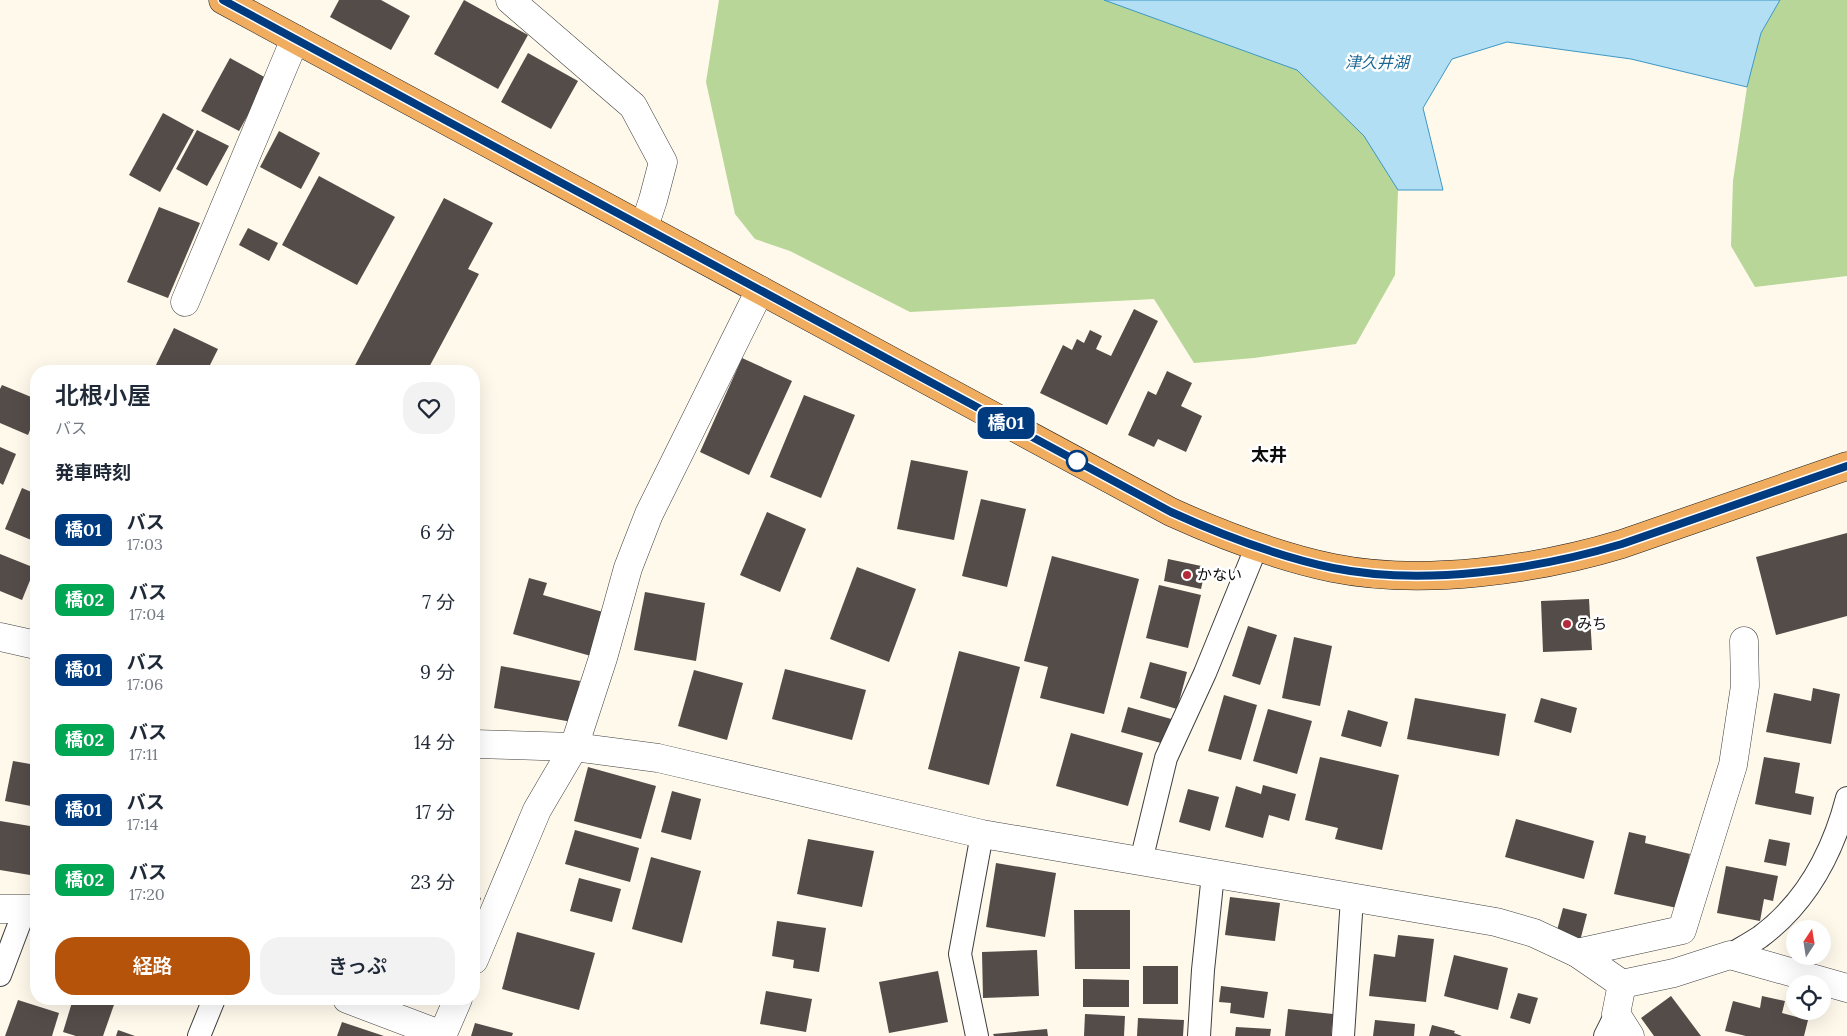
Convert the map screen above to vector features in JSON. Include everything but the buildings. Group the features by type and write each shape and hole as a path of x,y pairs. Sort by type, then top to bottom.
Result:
{"highway":[{"path":"223,0 1171,512 1256,548 1334,568 1369,572 1428,575 1507,569 1595,552 1622,544 1847,466"}],"street":[{"path":"510,0 633,106 663,162 654,200 644,227"},
{"path":"185,302 296,39"},
{"path":"480,946 537,810 574,747 628,568 649,514 760,290"},
{"path":"0,637 30,644"},
{"path":"1577,953 1682,930 1733,764 1745,686 1744,641"},
{"path":"480,744 574,747 658,758 982,834 1496,922 1534,933 1577,953 1622,984 1674,973 1730,955 1847,988"},
{"path":"1617,1029 1622,984"},
{"path":"363,1005 442,1036 455,1005"}],"lane":[{"path":"1141,860 1166,758 1205,673 1256,548"},
{"path":"1730,955 1761,936 1806,891 1825,859 1840,824 1847,798"},
{"path":"977,1036 960,954 982,834"},
{"path":"1199,1036 1203,970 1213,874"},
{"path":"1343,1036 1352,898"},
{"path":"0,975 21,909"},
{"path":"199,1036 212,1005"}],"green space":[{"path":"719,0 1106,0 1307,72 1373,139 1398,190 1395,275 1356,344 1254,358 1194,363 1154,299 910,312 790,251 755,239 735,214 706,82"},
{"path":"1780,0 1847,0 1847,276 1755,287 1731,246 1733,181 1747,87 1761,33"}],"water":[{"name":"津久井湖","path":"1104,0 1780,0 1761,33 1747,87 1631,59 1507,42 1452,59 1423,108 1443,190 1398,190 1364,136 1297,70"}],"bus line":[{"name":"橋01","path":"223,0 1171,512 1256,548 1334,568 1384,574 1455,574 1507,569 1564,559 1622,544 1847,466"}],"place":[{"name":"かない","path":"1187,575"},
{"name":"みち","path":"1567,624"}],"district":[{"name":"太井","path":"1269,455"}]}
